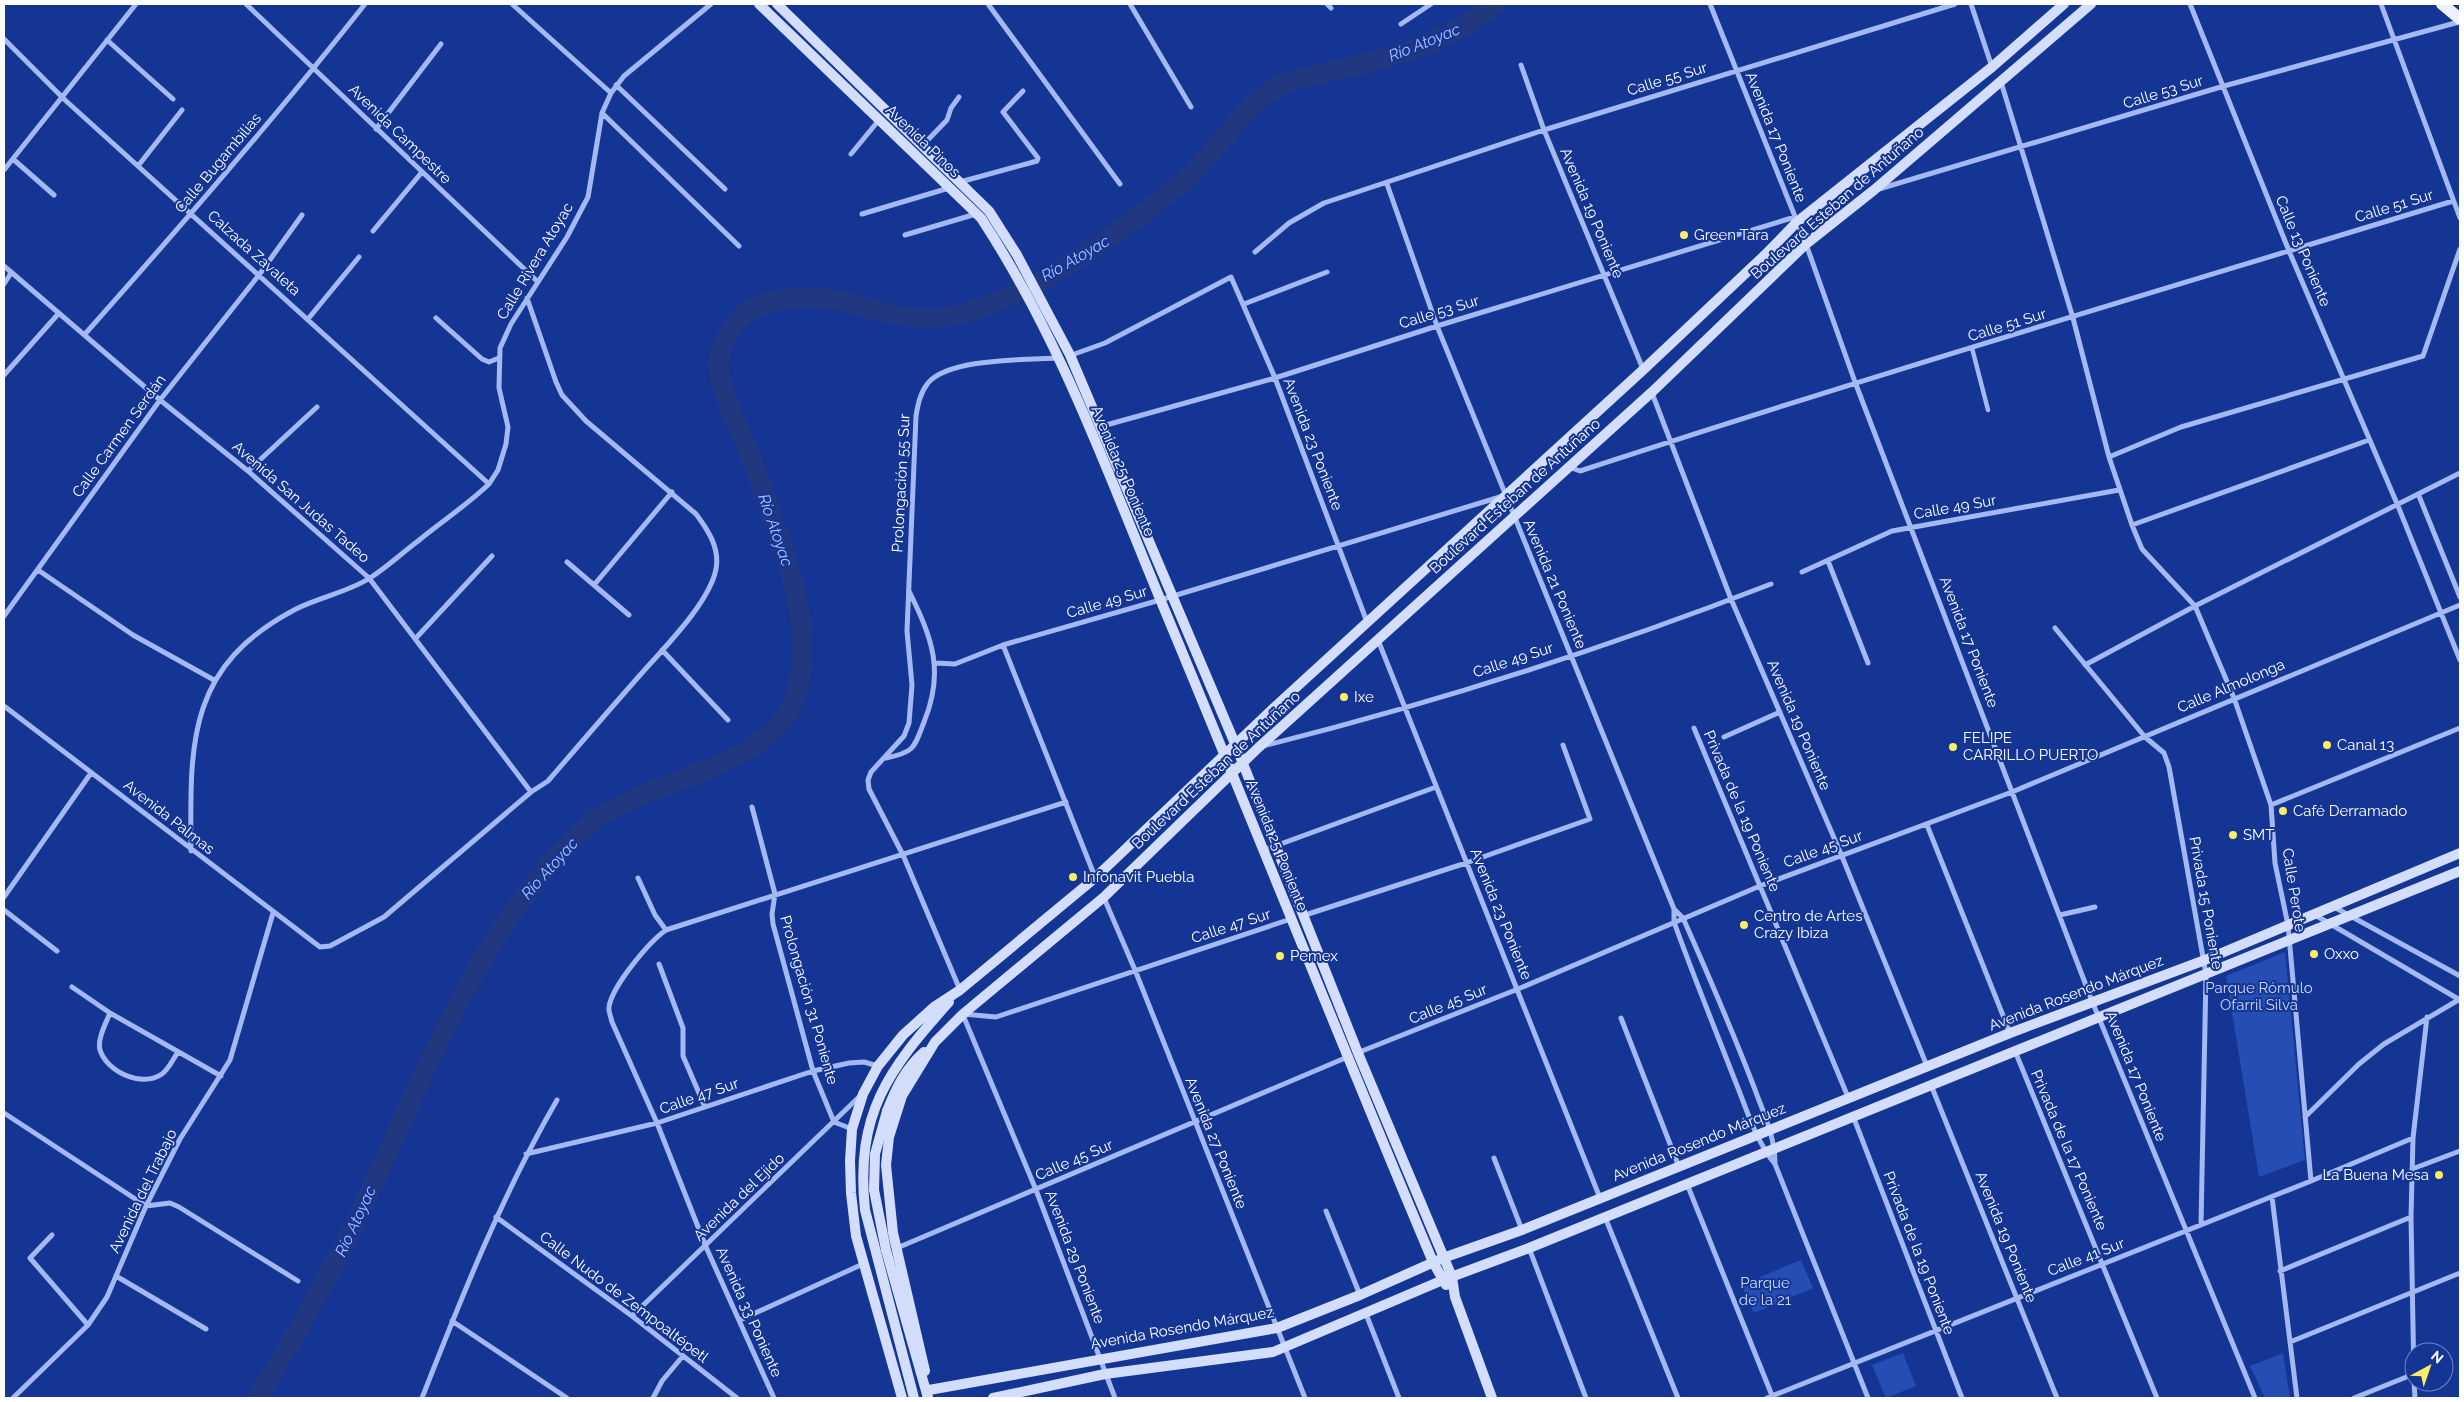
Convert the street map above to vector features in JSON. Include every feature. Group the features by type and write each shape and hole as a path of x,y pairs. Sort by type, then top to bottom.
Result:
{"main road":[{"name":"Avenida Pinos","path":"777,4 989,211 1044,318"},
{"name":"Boulevard Esteban de Antuñano","path":"960,990 1095,878 1368,622 1767,254 1796,219 1992,67 2064,4"},
{"name":"Boulevard Esteban de Antuñano","path":"935,1042 963,1014 1104,897 1258,748 1652,392 1806,244 1874,190 2091,4"},
{"path":"2442,4 2460,20"},
{"name":"Avenida Pinos","path":"764,5 977,214 1013,258"},
{"name":"Avenida 25 Poniente","path":"1044,318 1070,355 1174,596 1243,763 1302,916 1443,1258 1448,1279 1492,1398"},
{"name":"Avenida 25 Poniente","path":"1044,318 1233,773 1346,1058 1433,1262 1448,1279"},
{"name":"Avenida Rosendo Márquez","path":"929,1396 1100,1358 1277,1328 1360,1295 1433,1262 1522,1230 1848,1097 2092,1001 2205,960 2460,853"},
{"name":"Avenida Rosendo Márquez","path":"993,1398 1105,1374 1273,1352 1448,1279 1529,1248 2460,871"},
{"path":"902,1398 856,1236 851,1193 852,1128 862,1094 878,1066 903,1035 934,1007 960,990"},
{"path":"914,1398 875,1255 865,1210 863,1188 864,1160 867,1134 874,1109 898,1062 960,990"},
{"path":"929,1396 886,1250 874,1190 876,1147 887,1111 900,1079 910,1065 935,1042"},
{"path":"929,1396 897,1248 886,1165 889,1137 902,1096 935,1042"}],"street":[{"path":"4,170 136,4"},
{"name":"Avenida Campestre","path":"246,4 538,282"},
{"name":"Calle Bugambilias","path":"85,334 192,213 314,69 365,4"},
{"path":"512,4 611,93"},
{"path":"518,9 522,4"},
{"name":"Calle Rivera Atoyac","path":"489,484 498,470 507,436 507,421 499,388 499,358 504,337 567,237 588,196 602,112 616,85 711,4"},
{"path":"988,4 1120,184"},
{"path":"1130,4 1191,107"},
{"path":"1401,24 1431,4"},
{"name":"Avenida 17 Poniente","path":"1710,4 1806,244 1855,382 2092,1001 2255,1398"},
{"name":"Calle 55 Sur","path":"1387,184 1544,130 1955,4"},
{"path":"1971,4 1992,67"},
{"name":"Calle 13 Poniente","path":"2190,4 2289,251 2398,506 2460,660"},
{"path":"2381,4 2460,218"},
{"name":"Calle 53 Sur","path":"1874,190 2224,86 2460,20"},
{"name":"Calzada Zavaleta","path":"4,39 62,98 192,213 489,484"},
{"path":"107,40 173,99"},
{"path":"376,129 441,44"},
{"name":"Avenida 19 Poniente","path":"1521,65 1544,130 1643,370"},
{"name":"Calle Perote","path":"2001,82 2073,318 2109,457 2132,525 2142,549 2195,606 2234,698 2271,805 2275,864 2288,925 2311,1181"},
{"path":"616,85 726,189"},
{"path":"960,182 1037,161 1038,158 1022,134 1003,112 1023,91"},
{"path":"922,146 947,120 951,108 959,97"},
{"path":"138,166 182,110"},
{"path":"602,112 739,246"},
{"path":"851,154 880,120"},
{"path":"13,159 54,195"},
{"path":"373,231 422,172"},
{"path":"1255,252 1288,223 1324,203 1387,184"},
{"name":"Avenida 21 Poniente","path":"1387,184 1437,326 1505,496 1572,654 1674,909 1674,922 1757,1134 1770,1150 1868,1398"},
{"path":"862,214 950,188"},
{"name":"Calle 51 Sur","path":"1569,468 1580,471 1855,382 2073,318 2453,200"},
{"path":"905,235 977,214"},
{"name":"Calle Carmen Serdán","path":"4,616 160,400 259,274 302,215"},
{"name":"Calle 53 Sur","path":"1090,429 1275,378 1604,275 1796,219"},
{"path":"2109,457 2181,427 2423,356 2460,249"},
{"path":"308,319 359,257"},
{"name":"Avenida San Judas Tadeo","path":"4,266 160,400 248,470 369,578 531,792"},
{"path":"1244,304 1327,272"},
{"path":"4,284 11,273"},
{"name":"Avenida 23 Poniente","path":"1231,277 1275,378 1368,622"},
{"name":"Prolongación 55 Sur","path":"903,855 869,789 868,780 871,772 886,758 904,736 909,723 912,685 907,631 908,588 916,416 920,397 928,384 941,372 962,365 1059,358 1106,343 1231,277"},
{"path":"527,298 562,395 586,421 696,514 708,529 716,548 717,567 712,584 703,599 662,650 540,788 531,792"},
{"path":"4,375 59,313"},
{"path":"436,318 482,359 489,362 499,358"},
{"path":"1972,348 1988,410"},
{"name":"Avenida 19 Poniente","path":"1652,392 1731,599 1841,854 1928,1066"},
{"path":"248,470 317,407"},
{"path":"2132,525 2369,440"},
{"path":"2085,665 2195,606 2460,474"},
{"path":"191,850 190,772 194,738 205,701 214,680 253,638 279,619 297,608 369,578 489,484"},
{"name":"Calle 49 Sur","path":"1802,572 1892,531 2119,490"},
{"path":"594,585 672,492"},
{"name":"Calle 49 Sur","path":"1003,645 1174,596 1505,496"},
{"path":"2419,496 2460,596"},
{"path":"416,638 492,556"},
{"path":"1828,561 1868,662"},
{"path":"567,562 628,615"},
{"path":"38,570 133,635 214,680"},
{"name":"Calle 49 Sur","path":"1258,748 1405,708 1572,654 1771,584"},
{"path":"886,758 906,754 915,745 933,700 936,663 925,624 908,588"},
{"name":"Calle Almolonga","path":"2012,792 2460,605"},
{"name":"Privada 15 Poniente","path":"2055,628 2145,737 2164,753 2169,767 2206,974 2201,1225"},
{"name":"Avenida 23 Poniente","path":"1378,640 1600,1198"},
{"path":"936,663 955,664 1003,645 1095,878"},
{"path":"662,650 728,720"},
{"name":"Avenida Palmas","path":"4,706 320,947 330,946 384,916 531,792"},
{"path":"1724,737 1780,712"},
{"name":"Privada de la 19 Poniente","path":"1694,728 1848,1097"},
{"path":"2271,805 2460,728"},
{"name":"Calle 47 Sur","path":"963,1014 996,1017 1466,863 1590,819 1563,745"},
{"path":"4,897 90,773"},
{"path":"1263,850 1436,787"},
{"name":"Calle 45 Sur","path":"897,1248 1346,1058 1518,989 1760,886 1841,854 1928,825 2012,792"},
{"path":"638,878 655,914 666,930 1066,802"},
{"name":"Prolongación 31 Poniente","path":"752,807 775,894 772,914 773,924 813,1071 834,1122"},
{"path":"1928,825 2010,1033"},
{"path":"903,855 960,990"},
{"name":"Avenida 27 Poniente","path":"1104,897 1135,970 1305,1398"},
{"path":"2060,915 2095,907"},
{"path":"2334,907 2460,976"},
{"name":"Avenida 21 Poniente","path":"1674,909 1683,918 1733,1032 1770,1129 1770,1150 1775,1164"},
{"path":"4,910 57,951"},
{"name":"Avenida del Trabajo","path":"13,1398 88,1325 107,1297 146,1206 180,1139 221,1076 236,1046 273,913"},
{"path":"2314,915 2460,1000"},
{"name":"Avenida 33 Poniente","path":"666,930 644,948 613,994 608,1008 612,1022 657,1124 706,1247 774,1398"},
{"path":"659,964 683,1028 684,1056 705,1107"},
{"path":"72,987 110,1013 221,1076"},
{"path":"2305,1117 2359,1064 2384,1044 2427,1017 2460,1000"},
{"path":"110,1013 100,1038 100,1049 107,1062 119,1071 134,1079 152,1079 162,1074 178,1052"},
{"name":"Avenida 29 Poniente","path":"963,1014 1036,1190 1115,1398"},
{"path":"2414,1342 2413,1138 2427,1017"},
{"path":"1621,1018 1679,1167"},
{"name":"Privada de la 17 Poniente","path":"2015,1052 2157,1398"},
{"name":"Calle 47 Sur","path":"526,1154 657,1124 813,1071 850,1062 864,1062 878,1066"},
{"name":"Avenida 19 Poniente","path":"1931,1085 2057,1398"},
{"name":"Avenida del Ejido","path":"632,1316 706,1247 862,1094"},
{"path":"422,1398 496,1216 526,1154 556,1100"},
{"path":"5,1116 146,1206 170,1203 179,1207 298,1281"},
{"name":"Privada de la 19 Poniente","path":"1853,1116 1962,1398"},
{"path":"834,1122 852,1128"},
{"name":"Calle 41 Sur","path":"1771,1398 2016,1297 2272,1197 2413,1138"},
{"path":"2412,1169 2460,1151"},
{"path":"1494,1158 1522,1230"},
{"path":"1687,1183 1771,1398"},
{"path":"2272,1197 2297,1398"},
{"path":"1326,1211 1360,1295"},
{"name":"Calle Nudo de Zempoaltépetl","path":"496,1216 632,1316 682,1357 737,1398"},
{"path":"1605,1217 1678,1398"},
{"path":"2280,1271 2412,1217"},
{"path":"52,1235 30,1258 88,1325"},
{"path":"1529,1248 1586,1398"},
{"path":"740,1320 863,1264"},
{"path":"2290,1342 2460,1273"},
{"path":"116,1276 206,1329"},
{"path":"1366,1314 1399,1398"},
{"path":"452,1321 567,1398"},
{"path":"653,1398 662,1381 682,1357"},
{"path":"2354,1398 2404,1378"}],"green space":[{"name":"Parque Rómulo Ofarril Silva","path":"2285,952 2305,1160 2259,1177 2226,976"},
{"name":"Parque de la 21","path":"1801,1260 1813,1288 1754,1313 1741,1285"},
{"path":"1903,1353 1916,1386 1886,1398 1872,1365"},
{"path":"2283,1353 2290,1398 2265,1398 2250,1366"}],"waterway":[{"name":"Río Atoyac","path":"258,1398 346,1241 434,1052 479,965 505,924 534,884 566,847 598,818 622,804 740,754 765,738 784,719 796,695 803,651 799,608 782,546 757,473 724,392 719,371 720,353 728,334 736,323 746,313 763,304 795,298 814,297 833,300 906,317 925,319 958,315 992,304 1062,269 1127,225 1190,176 1257,102 1283,84 1366,63 1425,45 1462,27 1495,4"}],"place":[{"name":"Green Tara","path":"1684,235"},
{"name":"Ixe","path":"1344,697"},
{"name":"Canal 13","path":"2327,745"},
{"name":"FELIPE CARRILLO PUERTO","path":"1953,747"},
{"name":"Café Derramado","path":"2283,811"},
{"name":"SMT","path":"2233,835"},
{"name":"Infonavit Puebla","path":"1073,877"},
{"name":"Centro de Artes Crazy Ibiza","path":"1744,925"},
{"name":"Oxxo","path":"2314,954"},
{"name":"Pemex","path":"1280,956"},
{"name":"La Buena Mesa","path":"2439,1175"}]}
